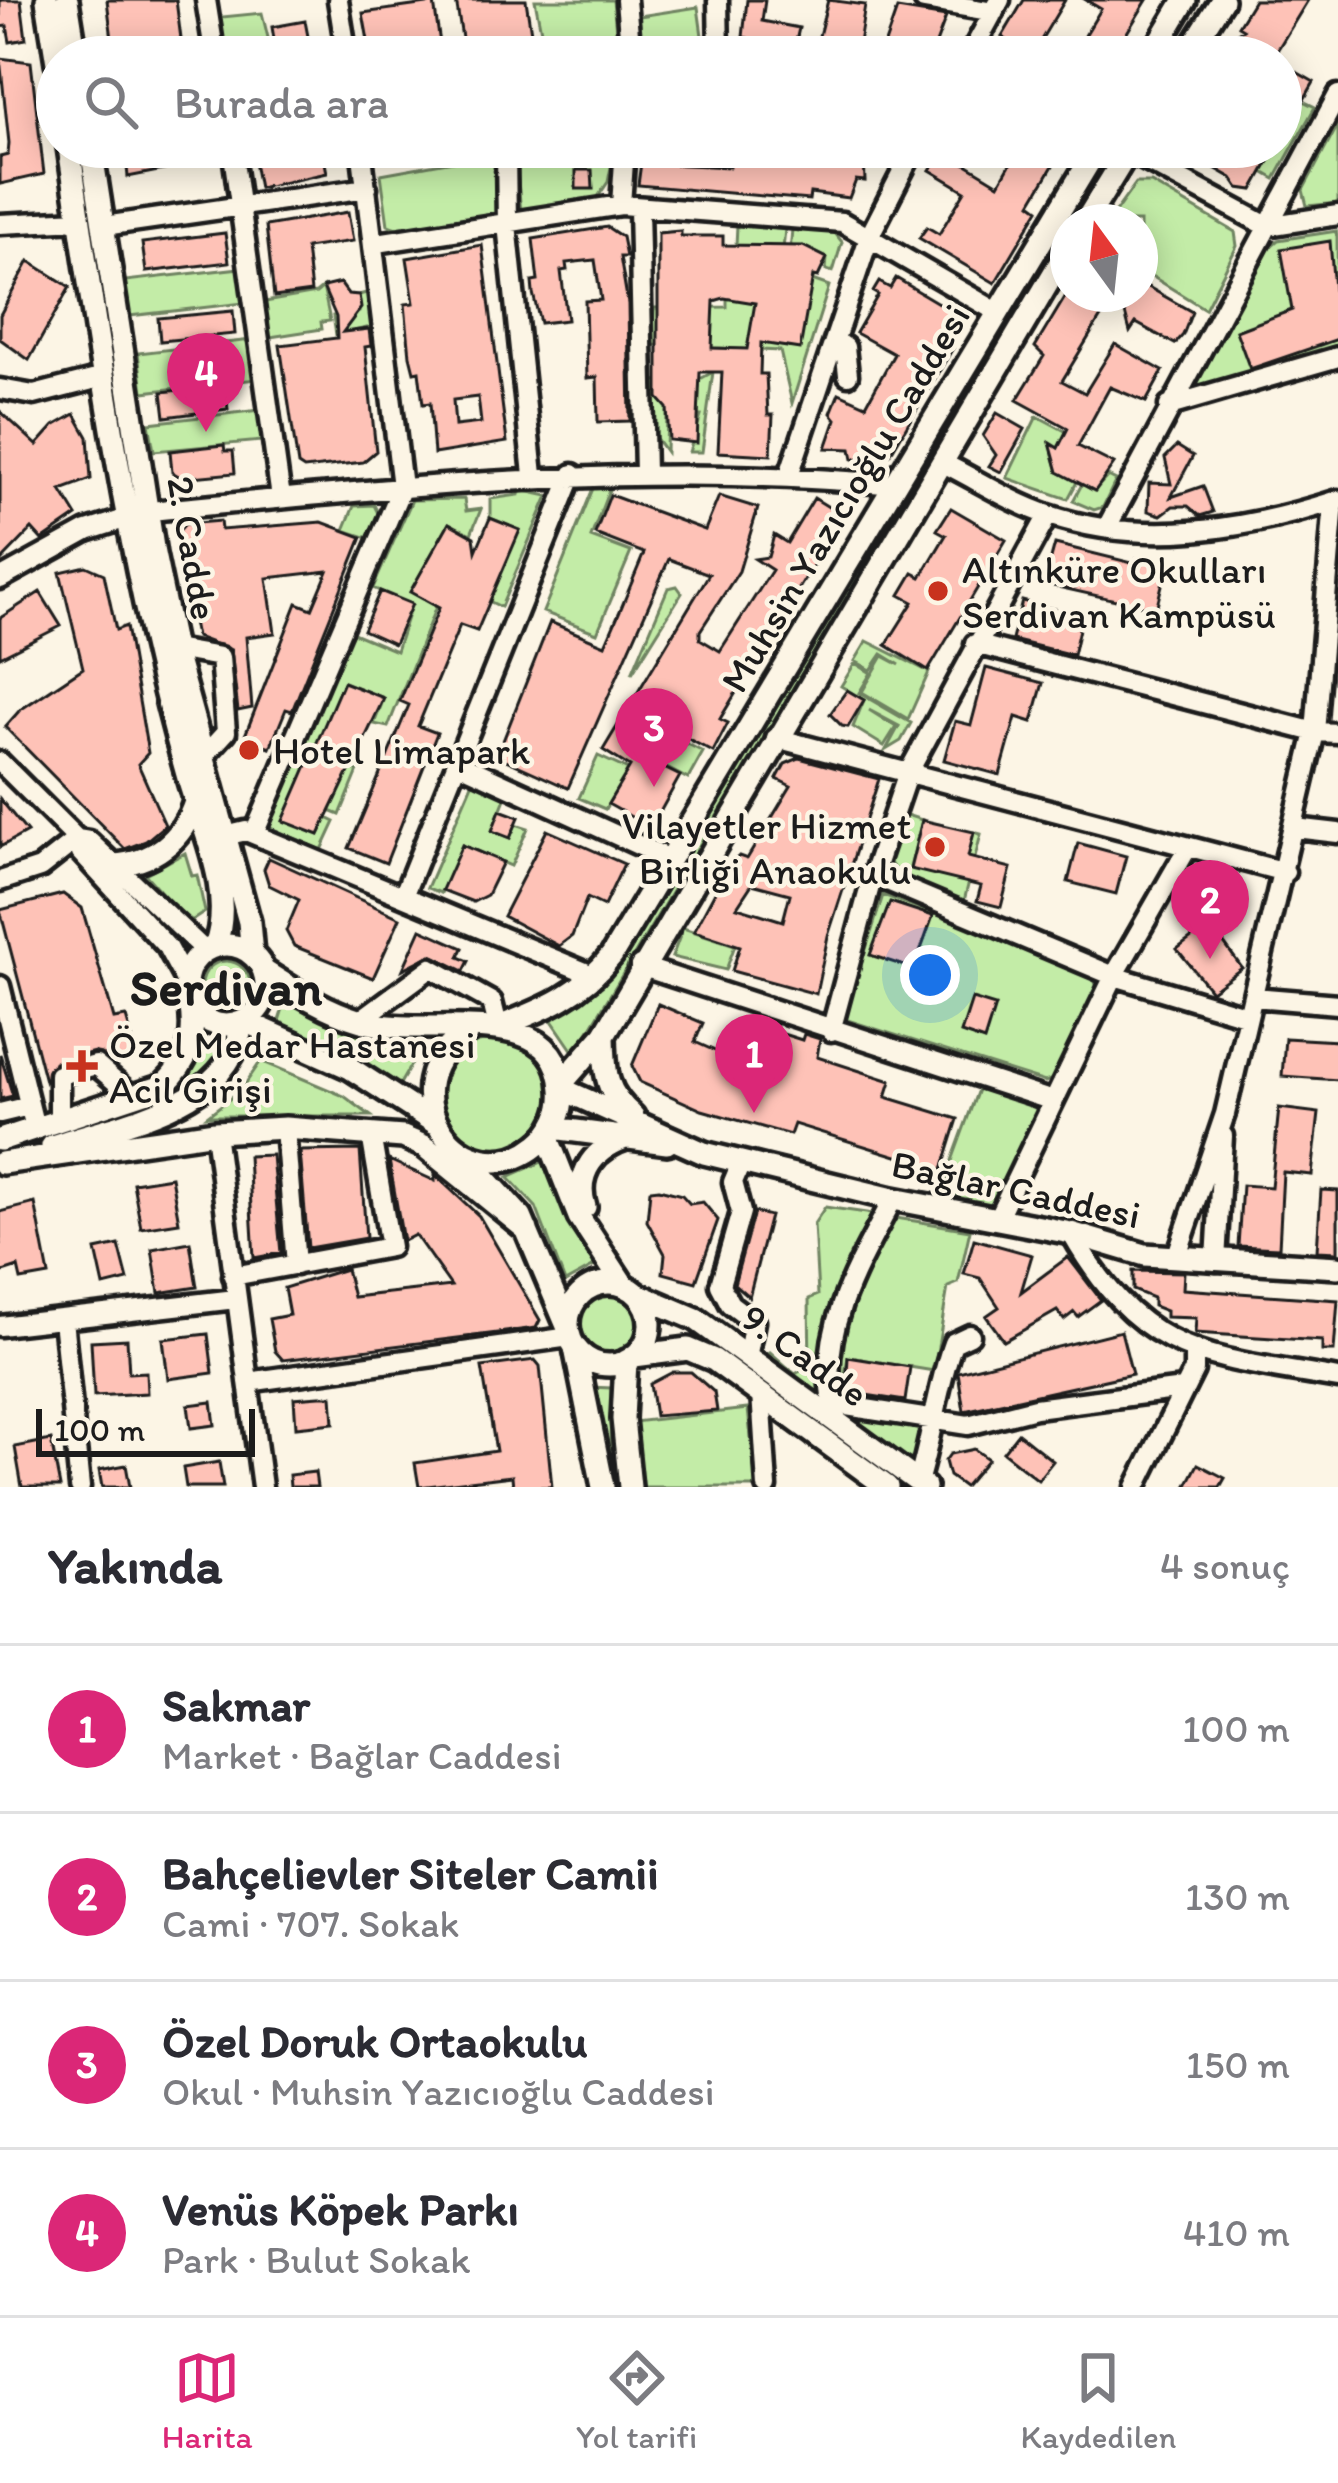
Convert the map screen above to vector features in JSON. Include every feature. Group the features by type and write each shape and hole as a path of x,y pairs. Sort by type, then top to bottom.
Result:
{"main road":[{"path":"47,0 53,36"},
{"path":"68,0 73,36"},
{"path":"1164,36 1185,0"},
{"path":"1199,36 1222,0"},
{"name":"2. Cadde","path":"72,168 125,515 164,693 220,887 222,922 210,949"},
{"name":"2. Cadde","path":"94,168 174,649 258,962"},
{"name":"Muhsin Yazıcıoğlu Caddesi","path":"499,1026 558,1004 595,976 1085,168"},
{"path":"1096,204 1118,168"},
{"name":"Muhsin Yazıcıoğlu Caddesi","path":"562,1086 604,1034 1050,279"},
{"path":"113,865 142,860 173,841 195,801"},
{"path":"1,1155 32,1117 59,1120 163,1086 183,1066 194,1026 188,992 194,961 210,949 234,946 358,1021 401,1030 469,1031 499,1026 518,1030 547,1050 562,1086 550,1132 532,1149 497,1160 461,1151"},
{"path":"1,1155 163,1111 228,1064 239,1048 243,1021 264,999 258,962"},
{"path":"188,992 214,1023 243,1021 350,1068 435,1123 501,1191 526,1230 570,1337 604,1487"},
{"path":"435,1123 428,1088 432,1070 453,1041 469,1031"},
{"path":"604,1034 605,1082 634,1129"},
{"name":"Bağlar Caddesi","path":"562,1086 634,1129 741,1163 893,1199 1176,1258 1338,1267"},
{"path":"1,1155 214,1132 285,1128 371,1134 424,1146 526,1230"},
{"path":"550,1132 634,1129"},
{"path":"596,1242 580,1190 586,1168 608,1144 634,1129"},
{"path":"550,1132 579,1217 649,1318 649,1333 630,1358 623,1419 630,1487"},
{"path":"630,1290 611,1283 585,1290 575,1300 570,1337 592,1362 630,1358"},
{"name":"9. Cadde","path":"630,1290 696,1319 921,1485"},
{"name":"9. Cadde","path":"630,1358 688,1349 714,1360 887,1487"}],"street":[{"path":"206,0 212,36"},
{"path":"338,0 344,36"},
{"path":"626,0 629,36"},
{"path":"718,0 719,36"},
{"path":"924,0 997,6 981,36"},
{"path":"1302,161 1338,95"},
{"path":"236,168 281,498"},
{"path":"254,834 402,487 365,168"},
{"path":"506,168 507,224 533,475"},
{"path":"627,168 645,473"},
{"path":"789,475 870,235 904,168"},
{"path":"1163,168 1267,226 1338,215"},
{"path":"1107,527 1298,168"},
{"path":"104,226 368,188"},
{"path":"376,243 630,207 842,222 999,313"},
{"path":"0,224 80,220"},
{"path":"835,340 845,347 848,375"},
{"path":"1169,406 1338,357"},
{"path":"0,389 34,395 104,377"},
{"path":"941,462 1048,515 1107,527 1181,534 1264,524 1336,501 1332,605 1315,732 1286,872 1225,1114 1176,1258"},
{"path":"404,894 573,474"},
{"path":"0,579 125,515 150,511 533,475 789,475 896,485"},
{"path":"831,1031 873,874 907,775 1048,515"},
{"path":"975,644 1315,732 1338,733"},
{"path":"174,649 220,657 226,732 203,757"},
{"path":"776,738 1286,872"},
{"path":"0,762 77,839 81,854 167,947 188,992"},
{"path":"458,763 669,859"},
{"path":"1295,828 1338,832"},
{"path":"224,836 254,834 595,976"},
{"path":"0,880 40,868 77,839 89,841 210,949"},
{"path":"997,1219 1114,976 1188,847"},
{"path":"873,874 1114,976 1251,1007 1338,1004"},
{"path":"640,966 1053,1101"},
{"path":"358,1021 431,968 492,1002 499,1026"},
{"path":"0,986 32,1117 0,1113"},
{"path":"59,1120 59,1075 96,1065 133,1097"},
{"path":"1216,1261 1225,1114"},
{"path":"285,1128 296,1265"},
{"path":"214,1132 262,1487"},
{"path":"233,1276 390,1246 371,1134"},
{"path":"741,1163 733,1182 741,1211 720,1285 730,1304 754,1322 747,1358"},
{"path":"893,1199 836,1318 828,1373 831,1397 840,1405 968,1425 1035,1408 1183,1389"},
{"path":"1071,1233 1112,1294 1151,1331 1194,1353 1338,1379"},
{"path":"0,1325 236,1299"},
{"path":"63,1319 80,1487"},
{"path":"921,1485 953,1343 970,1335"},
{"path":"248,1382 570,1337"},
{"path":"1136,1487 1194,1370 1194,1353"},
{"path":"761,1393 767,1487"}],"green space":[{"path":"535,0 613,0 616,36 542,36"},
{"path":"698,7 702,36 637,36 633,17"},
{"path":"262,13 268,36 217,36 212,18"},
{"path":"1302,103 1315,107 1302,130"},
{"path":"1338,125 1338,203 1307,206 1303,190"},
{"path":"414,168 498,168 501,200 496,215 399,229 388,225 381,174"},
{"path":"517,168 611,168 595,201 521,212"},
{"path":"1265,168 1281,168 1275,179 1263,172"},
{"path":"1136,183 1151,183 1235,232 1237,246 1205,309 1158,280 1158,204 1121,204"},
{"path":"737,225 785,229 781,269 829,286 792,403 780,351 652,345 654,308 727,307 727,259 766,247 736,246"},
{"path":"792,229 835,233 842,242 833,272 826,270 827,258 803,246 790,253"},
{"path":"1337,231 1338,349 1196,392 1194,384 1264,252 1278,240"},
{"path":"240,268 244,303 129,316 125,281"},
{"path":"323,287 330,321 321,322 322,329 270,337 265,302 316,293"},
{"path":"370,292 375,340 367,328 336,335 333,316 359,312 359,295"},
{"path":"252,340 257,379 143,392 138,353"},
{"path":"713,372 702,452 689,452 701,416 667,413 666,452 652,433 651,381 700,379"},
{"path":"260,410 262,441 154,451 149,423"},
{"path":"1037,416 1067,432 1054,457 1058,472 1077,482 1068,499 1007,478"},
{"path":"1108,476 1116,480 1103,507 1094,510 1073,501 1082,484 1094,491"},
{"path":"913,477 918,479 575,1054 549,1016 615,964"},
{"path":"594,486 610,487 591,537 631,552 597,633 543,612"},
{"path":"520,490 548,496 501,607 485,599 520,530 490,518 490,499 519,495"},
{"path":"464,499 466,511 481,509 471,534 449,523 411,591 445,584 388,727 374,724 384,698 344,682 349,768 358,771 340,815 330,811 327,818 335,822 322,850 268,827 351,632 396,651 411,605 373,588 412,500"},
{"path":"374,505 380,517 371,539 344,530 354,506"},
{"path":"677,586 682,593 632,673 668,588"},
{"path":"867,641 929,672 908,719 862,692 883,656 900,665 882,654 871,670 855,661"},
{"path":"855,663 871,673 859,693 911,723 901,741 886,750 899,726 869,710 896,727 884,746 853,727 864,700 841,686"},
{"path":"657,728 703,752 688,779 642,755"},
{"path":"598,756 628,770 605,809 579,798"},
{"path":"475,777 508,791 492,831 510,838 516,824 528,828 511,866 463,845 441,893 427,888"},
{"path":"903,814 922,820 910,868 962,881 974,832 981,834 964,901 898,874 888,860"},
{"path":"185,853 192,876 197,875 205,912 193,920 185,919 145,874"},
{"path":"883,895 1090,969 1097,987 1053,1079 1045,1082 844,1019"},
{"path":"683,928 735,945 726,970 672,957"},
{"path":"226,961 243,968 250,985 243,1002 226,1009 209,1002 202,985 209,968"},
{"path":"287,996 427,1037 397,1089 277,1027"},
{"path":"497,1039 518,1044 536,1056 548,1074 553,1095 548,1116 536,1134 518,1146 497,1151 476,1146 458,1134 446,1116 441,1095 446,1074 458,1056 476,1044"},
{"path":"202,1042 228,1050 196,1083 155,1104 0,1151 0,1144 190,1069"},
{"path":"261,1061 344,1096 371,1116 207,1116 241,1090"},
{"path":"980,1084 1029,1098 1037,1111 999,1198 989,1207 961,1201 946,1177"},
{"path":"549,1159 569,1220 598,1264 565,1282 536,1207 508,1177"},
{"path":"825,1207 880,1215 823,1398 765,1356 770,1352 795,1374 810,1366 809,1299 818,1295 814,1224"},
{"path":"890,1217 970,1230 958,1283 948,1287 934,1371 848,1357 840,1401 837,1374 842,1327"},
{"path":"612,1291 634,1300 643,1322 634,1344 612,1353 590,1344 581,1322 590,1300"},
{"path":"589,1387 611,1388 610,1455 606,1456"},
{"path":"748,1409 756,1487 639,1487 633,1422"},
{"path":"840,1411 919,1428 926,1436 910,1462"}],"building":[{"path":"0,0 21,0 26,39 10,42 7,26 0,27"},
{"path":"107,0 176,0 181,36 112,36"},
{"path":"456,0 526,0 531,36 462,36"},
{"path":"747,0 765,0 762,21 799,28 797,36 743,36"},
{"path":"828,0 865,5 860,36 819,36"},
{"path":"1024,0 1065,0 1043,36 1003,36"},
{"path":"1086,0 1147,0 1125,36 1085,36 1101,9"},
{"path":"1254,0 1308,0 1286,36 1233,36 1243,29 1238,26"},
{"path":"434,3 439,36 367,36 363,13"},
{"path":"897,9 946,17 939,36 888,36"},
{"path":"305,21 308,36 274,36 272,27"},
{"path":"0,58 31,62 36,168 43,168 44,174 0,184 0,157 8,155"},
{"path":"1302,75 1314,82 1302,103"},
{"path":"127,168 174,168 128,177"},
{"path":"255,168 326,168 327,173 259,188"},
{"path":"640,168 864,168 865,181 856,180 849,198 810,193 809,200 638,185"},
{"path":"931,168 973,168 999,184 1008,168 1052,168 1031,203 1039,209 995,283 919,238 927,227 939,234 965,191"},
{"path":"1215,168 1265,168 1253,190 1239,188"},
{"path":"576,170 592,170 593,189 576,189"},
{"path":"348,212 353,241 306,248 311,292 274,297 266,226"},
{"path":"607,227 622,237 626,257 620,257 628,304 630,421 598,422 597,377 587,378 585,301 601,300 595,260 566,263 567,270 561,271 567,320 540,323 533,293 532,282 538,281 533,239"},
{"path":"225,233 229,262 146,272 142,243"},
{"path":"658,233 723,236 723,245 803,246 827,258 818,277 813,276 800,349 761,343 760,374 766,374 768,415 773,415 771,455 718,452 722,372 700,372 697,443 669,440 667,408 658,398","holes":["714,301 755,303 747,349 712,348"]},
{"path":"1330,241 1338,339 1250,369 1236,331 1292,310 1281,249"},
{"path":"482,245 507,442 434,454 430,403 423,404 419,371 414,372 410,356 405,304 414,303 407,258","holes":["478,397 481,423 455,426 453,400"]},
{"path":"29,261 70,287 29,360 0,339 0,315"},
{"path":"896,278 955,313 939,340 953,348 890,454 853,459 851,449 826,448 836,419 831,413 839,393 866,405 894,354 856,333 878,295 873,292 879,282 890,288"},
{"path":"340,283 348,294 359,295 361,308 343,332 369,329 371,346 365,347 376,451 363,462 304,469 298,465 280,345 337,338 336,317 323,287"},
{"path":"1158,293 1192,312 1175,344 1136,323 1130,332 1125,312 1158,312"},
{"path":"233,311 235,334 160,341 158,318"},
{"path":"1056,312 1104,312 1062,381 1085,393 1115,344 1163,371 1146,402 1110,387 1078,446 1114,464 1095,491 1058,472 1050,443 1058,448 1068,428 1017,400 1044,356 1035,347"},
{"path":"225,385 228,409 165,417 162,392"},
{"path":"0,411 37,445 54,426 75,414 88,437 91,479 61,490 77,516 42,540 32,529 0,562"},
{"path":"997,413 1025,429 1001,472 989,466 996,455 983,436"},
{"path":"224,445 225,451 233,451 235,473 182,478 172,472 170,451"},
{"path":"1177,446 1193,456 1171,497 1203,486 1213,512 1200,516 1188,506 1173,506 1161,515 1148,511 1149,483 1171,484 1165,458"},
{"path":"610,495 705,530 719,496 758,508 739,571 700,631 700,639 720,651 772,570 755,559 768,557 774,535 787,543 814,498 843,516 720,719 728,723 713,752 651,719 636,741 632,752 680,776 655,821 644,824 608,804 630,767 603,750 709,574 669,559 568,788 497,756 550,622 605,645 622,606 644,553 595,534"},
{"path":"951,508 1006,540 928,671 886,645 913,602 900,595 913,573 921,577 946,535 937,530"},
{"path":"490,518 520,530 477,631 460,625 418,726 437,733 386,863 349,848 409,705 400,701 439,608 410,592 449,523 474,537 476,551"},
{"path":"220,521 221,530 322,522 362,537 292,711 286,709 270,748 244,738 297,603 312,609 328,571 267,578 275,633 246,637 252,708 238,711 231,650 196,637 176,534 185,524"},
{"path":"1055,544 1136,564 1137,558 1167,565 1156,609 1044,584"},
{"path":"86,566 104,574 116,630 126,626 148,753 138,764 165,825 146,841 125,849 5,727 20,710 83,668 60,572"},
{"path":"380,591 412,604 394,644 363,630"},
{"path":"40,592 61,626 0,657 0,618"},
{"path":"1022,601 1082,616 1073,655 1012,640"},
{"path":"986,668 1043,683 1032,722 1016,717 1000,775 944,760 955,721 971,725"},
{"path":"343,682 384,698 319,835 283,821"},
{"path":"847,690 864,700 848,727 830,714"},
{"path":"799,758 879,779 828,936 816,994 732,971 740,946 694,931 729,866 739,856 747,859 791,786 777,779 785,764","holes":["752,884 790,894 783,921 737,907"]},
{"path":"0,799 27,832 0,847"},
{"path":"500,810 519,817 510,838 492,831"},
{"path":"922,820 974,832 968,857 1011,868 1001,907 977,901 981,886 910,869"},
{"path":"547,830 624,864 604,906 587,898 572,936 559,946 503,916"},
{"path":"1078,843 1126,856 1116,894 1068,882"},
{"path":"462,845 503,862 487,895 473,902 442,890"},
{"path":"269,858 400,918 373,978 294,946 286,931 299,900 269,885 264,869"},
{"path":"63,894 82,908 114,1019 126,1017 137,1055 113,1062 94,1052 55,1062 45,1081 0,910"},
{"path":"890,902 933,916 914,969 870,955"},
{"path":"1210,924 1242,968 1211,991 1177,949"},
{"path":"421,929 463,948 459,957 469,961 464,971 431,955 403,969"},
{"path":"972,999 995,1006 984,1041 961,1033"},
{"path":"658,1004 703,1023 695,1042 731,1058 745,1022 802,1040 804,1034 820,1039 817,1057 891,1081 886,1097 958,1119 942,1170 794,1124 790,1135 702,1110 640,1082 632,1066"},
{"path":"1285,1038 1338,1041 1338,1080 1282,1076"},
{"path":"0,1054 13,1096 0,1099"},
{"path":"1279,1108 1319,1113 1312,1175 1283,1172 1279,1248 1238,1246 1242,1185 1271,1187"},
{"path":"360,1150 366,1238 308,1248 300,1151"},
{"path":"272,1155 281,1253 254,1258 248,1156"},
{"path":"389,1160 435,1181 435,1175 479,1216 540,1320 536,1328 283,1360 275,1351 269,1319 289,1315 284,1288 346,1269 353,1297 451,1286 415,1235 403,1241"},
{"path":"171,1177 179,1222 141,1228 133,1183"},
{"path":"650,1190 682,1195 690,1204 703,1202 718,1220 696,1282 663,1273 665,1254 647,1221"},
{"path":"1321,1190 1338,1191 1338,1252 1317,1251"},
{"path":"35,1203 49,1275 21,1280 18,1267 0,1273 0,1212"},
{"path":"754,1212 770,1216 749,1297 734,1284"},
{"path":"974,1239 1032,1255 1021,1292 1068,1257 1101,1300 1078,1317 1074,1312 1064,1320 1057,1311 1004,1341 986,1316 999,1307 980,1278 964,1274"},
{"path":"190,1242 197,1287 159,1293 152,1249"},
{"path":"119,1245 128,1280 104,1286 96,1250"},
{"path":"1133,1271 1184,1272 1183,1289 1338,1300 1334,1351 1322,1351 1322,1341 1195,1333 1196,1318 1166,1317 1166,1311 1153,1306 1153,1298 1133,1290"},
{"path":"1121,1331 1132,1374 964,1411 958,1372"},
{"path":"208,1334 213,1373 168,1379 163,1339"},
{"path":"127,1339 129,1373 146,1372 147,1393 94,1396 91,1341"},
{"path":"848,1357 910,1367 905,1401 846,1392"},
{"path":"535,1360 540,1366 552,1487 513,1487 512,1476 419,1487 415,1463 496,1451 482,1367"},
{"path":"673,1372 691,1372 714,1392 717,1411 655,1416 650,1384"},
{"path":"332,1396 334,1423 296,1427 294,1398"},
{"path":"212,1402 215,1425 191,1428 188,1405"},
{"path":"1018,1433 1053,1461 1038,1480 1003,1452"},
{"path":"51,1440 60,1487 22,1487 15,1447"},
{"path":"974,1449 988,1459 964,1487 949,1476 945,1461 950,1454"},
{"path":"219,1462 223,1487 186,1487 183,1468"},
{"path":"1198,1464 1225,1478 1220,1487 1186,1487"},
{"path":"126,1465 130,1487 102,1487 99,1470"},
{"path":"315,1472 317,1487 290,1487 289,1475"}],"place":[{"name":"Venüs Köpek Parkı","path":"206,432"},
{"name":"Altınküre Okulları Serdivan Kampüsü","path":"938,591"},
{"name":"Hotel Limapark","path":"249,750"},
{"name":"Özel Doruk Ortaokulu","path":"654,787"},
{"name":"Vilayetler Hizmet Birliği Anaokulu","path":"935,847"},
{"name":"Bahçelievler Siteler Camii","path":"1210,959"},
{"name":"Özel Medar Hastanesi Acil Girişi","path":"82,1066"},
{"name":"Sakmar","path":"754,1113"}],"district":[{"name":"Serdivan","path":"226,987"}]}
